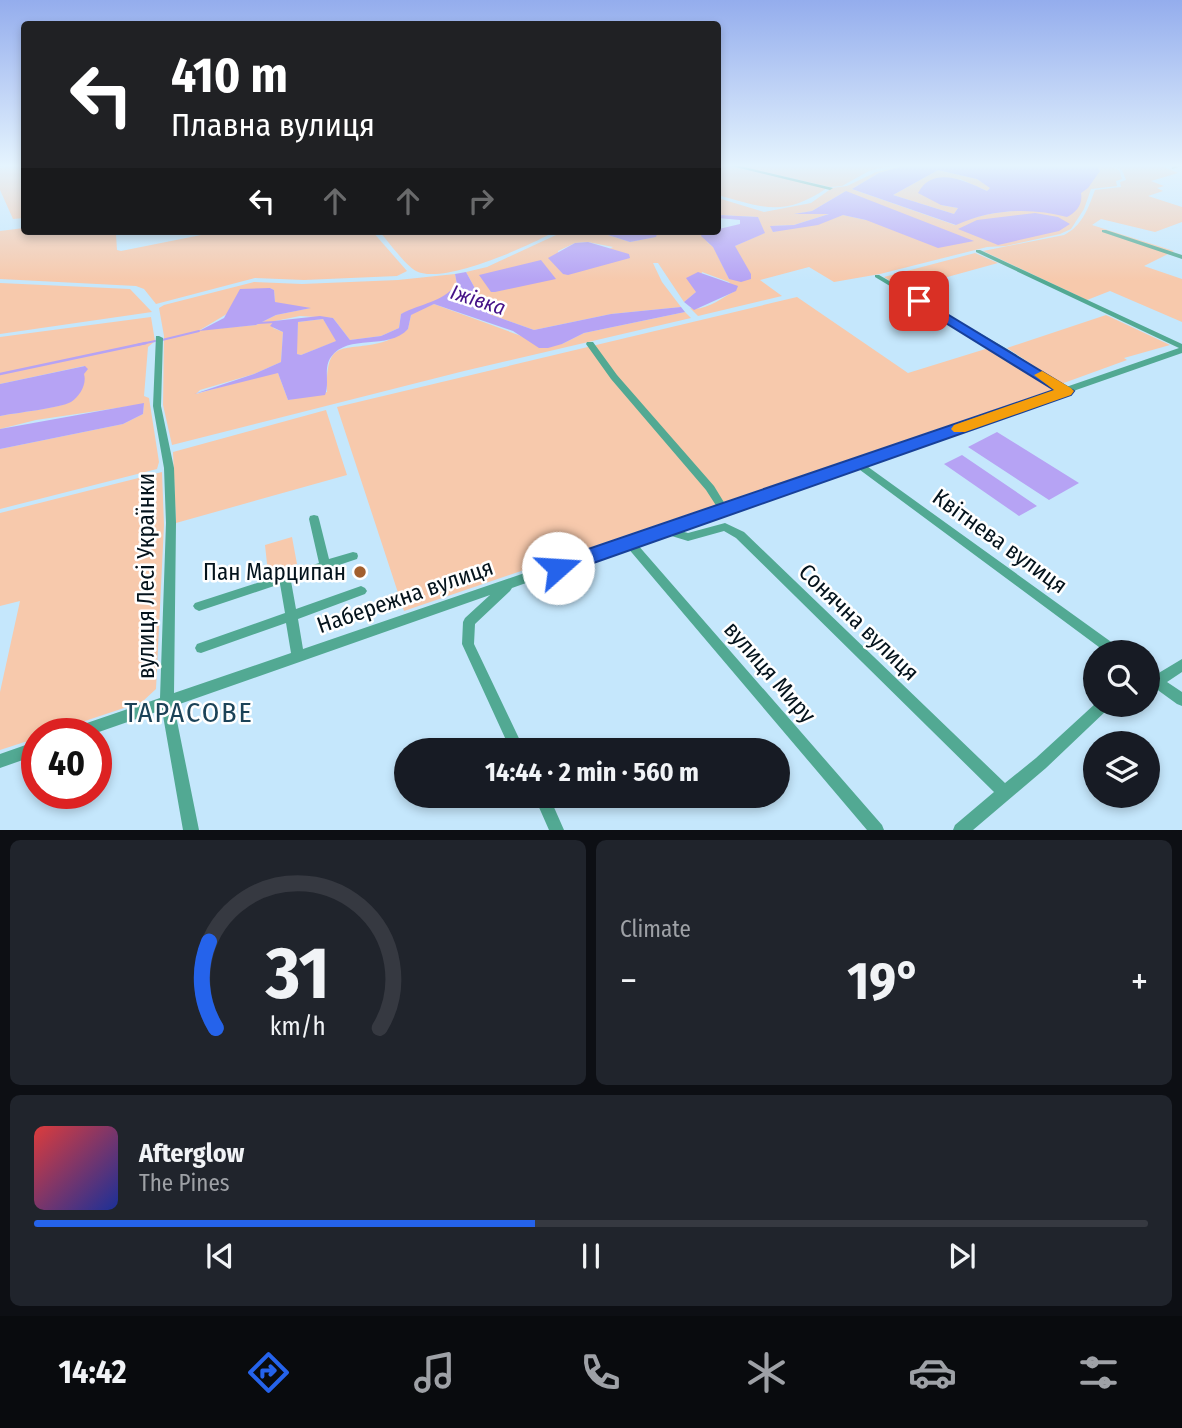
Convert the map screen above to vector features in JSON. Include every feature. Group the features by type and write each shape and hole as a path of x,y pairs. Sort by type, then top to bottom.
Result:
{"street":[{"path":"1104,231 1182,257"},
{"path":"978,251 1182,349"},
{"path":"877,276 1066,391"},
{"name":"вулиця Лесі Українки","path":"159,338 157,407 166,451 171,523 167,702 191,830"},
{"path":"590,344 614,377 710,488 724,510"},
{"name":"Набережна вулиця","path":"112,721 858,464 1182,349"},
{"name":"Квітнева вулиця","path":"858,464 1099,640"},
{"path":"314,519 325,565"},
{"name":"Сонячна вулиця","path":"666,530 688,537 725,527 740,535 1005,793"},
{"name":"вулиця Миру","path":"630,543 877,830"},
{"path":"199,606 353,556"},
{"path":"285,578 298,657"},
{"path":"509,584 469,622 468,644 512,738"},
{"path":"201,648 361,592"},
{"path":"1160,675 1182,665"},
{"path":"1160,684 1182,700"},
{"path":"960,830 1090,717"},
{"path":"0,761 21,754"},
{"path":"547,808 557,830"}],"shaded area":[{"path":"6,204 21,204 21,218 13,219"},
{"path":"721,204 737,204 764,212 807,204 824,204 812,211 794,214 832,213 794,225 771,226 773,232 843,215 866,220 855,204 894,204 955,225 982,216 1011,211 1039,211 1067,216 1074,204 1086,204 1071,229 1060,234 1006,246 987,247 880,274 834,282 809,267 760,280 782,296 698,316 690,308 707,306 735,291 729,282 702,272 696,292 684,302 658,263 653,263 662,282 681,307 611,314 534,330 489,314 466,272 487,267 556,235 608,235 630,242 656,235 703,235 713,246 729,279 735,246 764,233 758,217 721,215","holes":["588,242 613,247 563,274 558,251 575,243"]},
{"path":"751,204 795,204 774,207"},
{"path":"921,204 942,204 958,208 954,214"},
{"path":"1090,204 1172,204 1182,207 1182,222 1155,232 1101,219 1092,225 1174,251 1144,266 1182,279 1182,322 1110,291 1087,300 983,251 1064,235 1075,227"},
{"path":"21,228 21,235 116,235 117,250 121,251 201,235 376,235 407,271 397,276 304,280 255,278 156,304 144,289 136,286 0,279 0,231"},
{"path":"382,235 548,235 503,256 444,273 428,274 416,271"},
{"path":"975,253 998,263 904,289 884,277"},
{"path":"455,274 457,284 443,299 401,314 399,328 381,336 350,340 333,318 300,316 275,321 273,328 283,332 281,362 254,374 200,390 196,394 271,373 278,373 288,400 327,392 327,374 333,354 347,348 389,340 408,329 411,315 416,310 434,304 524,337 562,344 584,333 685,312 691,318 464,371 172,445 163,405 164,336 159,308 254,282 302,284 398,280","holes":["270,288 274,290 275,302 285,306 310,308 276,315 256,325 200,330"]},
{"path":"0,283 130,289 152,312 0,334"},
{"path":"797,297 908,373 992,347 1055,389 404,611 337,407"},
{"path":"1106,315 1170,345 1124,358 1127,360 1061,384 1007,348"},
{"path":"151,317 155,341 148,347 144,396 149,398 159,462 157,469 0,509 0,449 123,424 143,414 144,404 36,420 0,429 0,416 66,404 75,398 83,380 84,366 0,384 0,337"},
{"path":"323,319 337,341 301,355 296,354 298,322"},
{"path":"326,410 347,475 176,523 173,452"},
{"path":"162,472 164,525 156,689 142,702 94,718 21,718 21,743 0,750 0,692 20,601 0,606 0,513"},
{"path":"292,537 297,564 268,573 265,545"}],"water":[{"path":"824,204 879,204 974,241 938,248 866,220 843,215 818,225 773,232 770,226 794,225 829,214 794,214 812,211"},
{"path":"895,204 921,204 954,214 958,208 939,204 1080,204 1074,213 1067,217 1011,211 956,225"},
{"path":"1035,213 1058,217 1070,224 1059,231 998,245 958,229 977,220"},
{"path":"721,215 758,217 765,233 735,246 751,274 751,279 741,282 729,279 713,247 701,236 721,235 721,228 740,224 740,220 721,218"},
{"path":"608,235 657,235 656,237 630,242"},
{"path":"588,242 629,254 630,258 568,275 563,274 548,258 575,243"},
{"path":"541,260 556,279 491,292 479,275"},
{"path":"466,272 489,314 534,330 611,314 681,307 685,312 584,333 562,344 539,348 513,331 434,304 411,315 408,329 400,336 358,343 338,350 329,361 325,395 288,400 278,373 194,394 281,362 283,332 270,326 274,321 320,316 333,318 350,340 381,336 399,328 401,314 438,299 451,290 457,284 455,274","holes":["323,319 336,341 301,355 297,354 298,322"]},
{"path":"698,272 738,286 736,291 694,310 684,302 696,292 686,278"},
{"path":"240,289 274,290 275,302 311,308 276,315 256,325 199,331 224,318"},
{"path":"85,366 88,369 84,374 84,386 71,402 0,416 0,384"},
{"path":"144,403 143,414 123,424 0,449 0,429"},
{"path":"997,432 1079,483 1049,500 968,447"},
{"path":"962,455 1037,506 1019,516 944,464"}],"waterway":[{"name":"Іжівка","path":"258,323 275,322"},
{"name":"Іжівка","path":"162,340 199,331"},
{"name":"Іжівка","path":"146,343 155,341"},
{"name":"Іжівка","path":"0,374 146,343"},
{"name":"Іжівка","path":"137,345 146,343"}],"slow traffic":[{"path":"959,429 1066,391 1042,375"}],"place":[{"name":"Пан Марципан","path":"360,572"}],"district":[{"name":"ТАРАСОВЕ","path":"189,712"}],"route":[{"path":"558,568 1066,391 919,301"}]}
